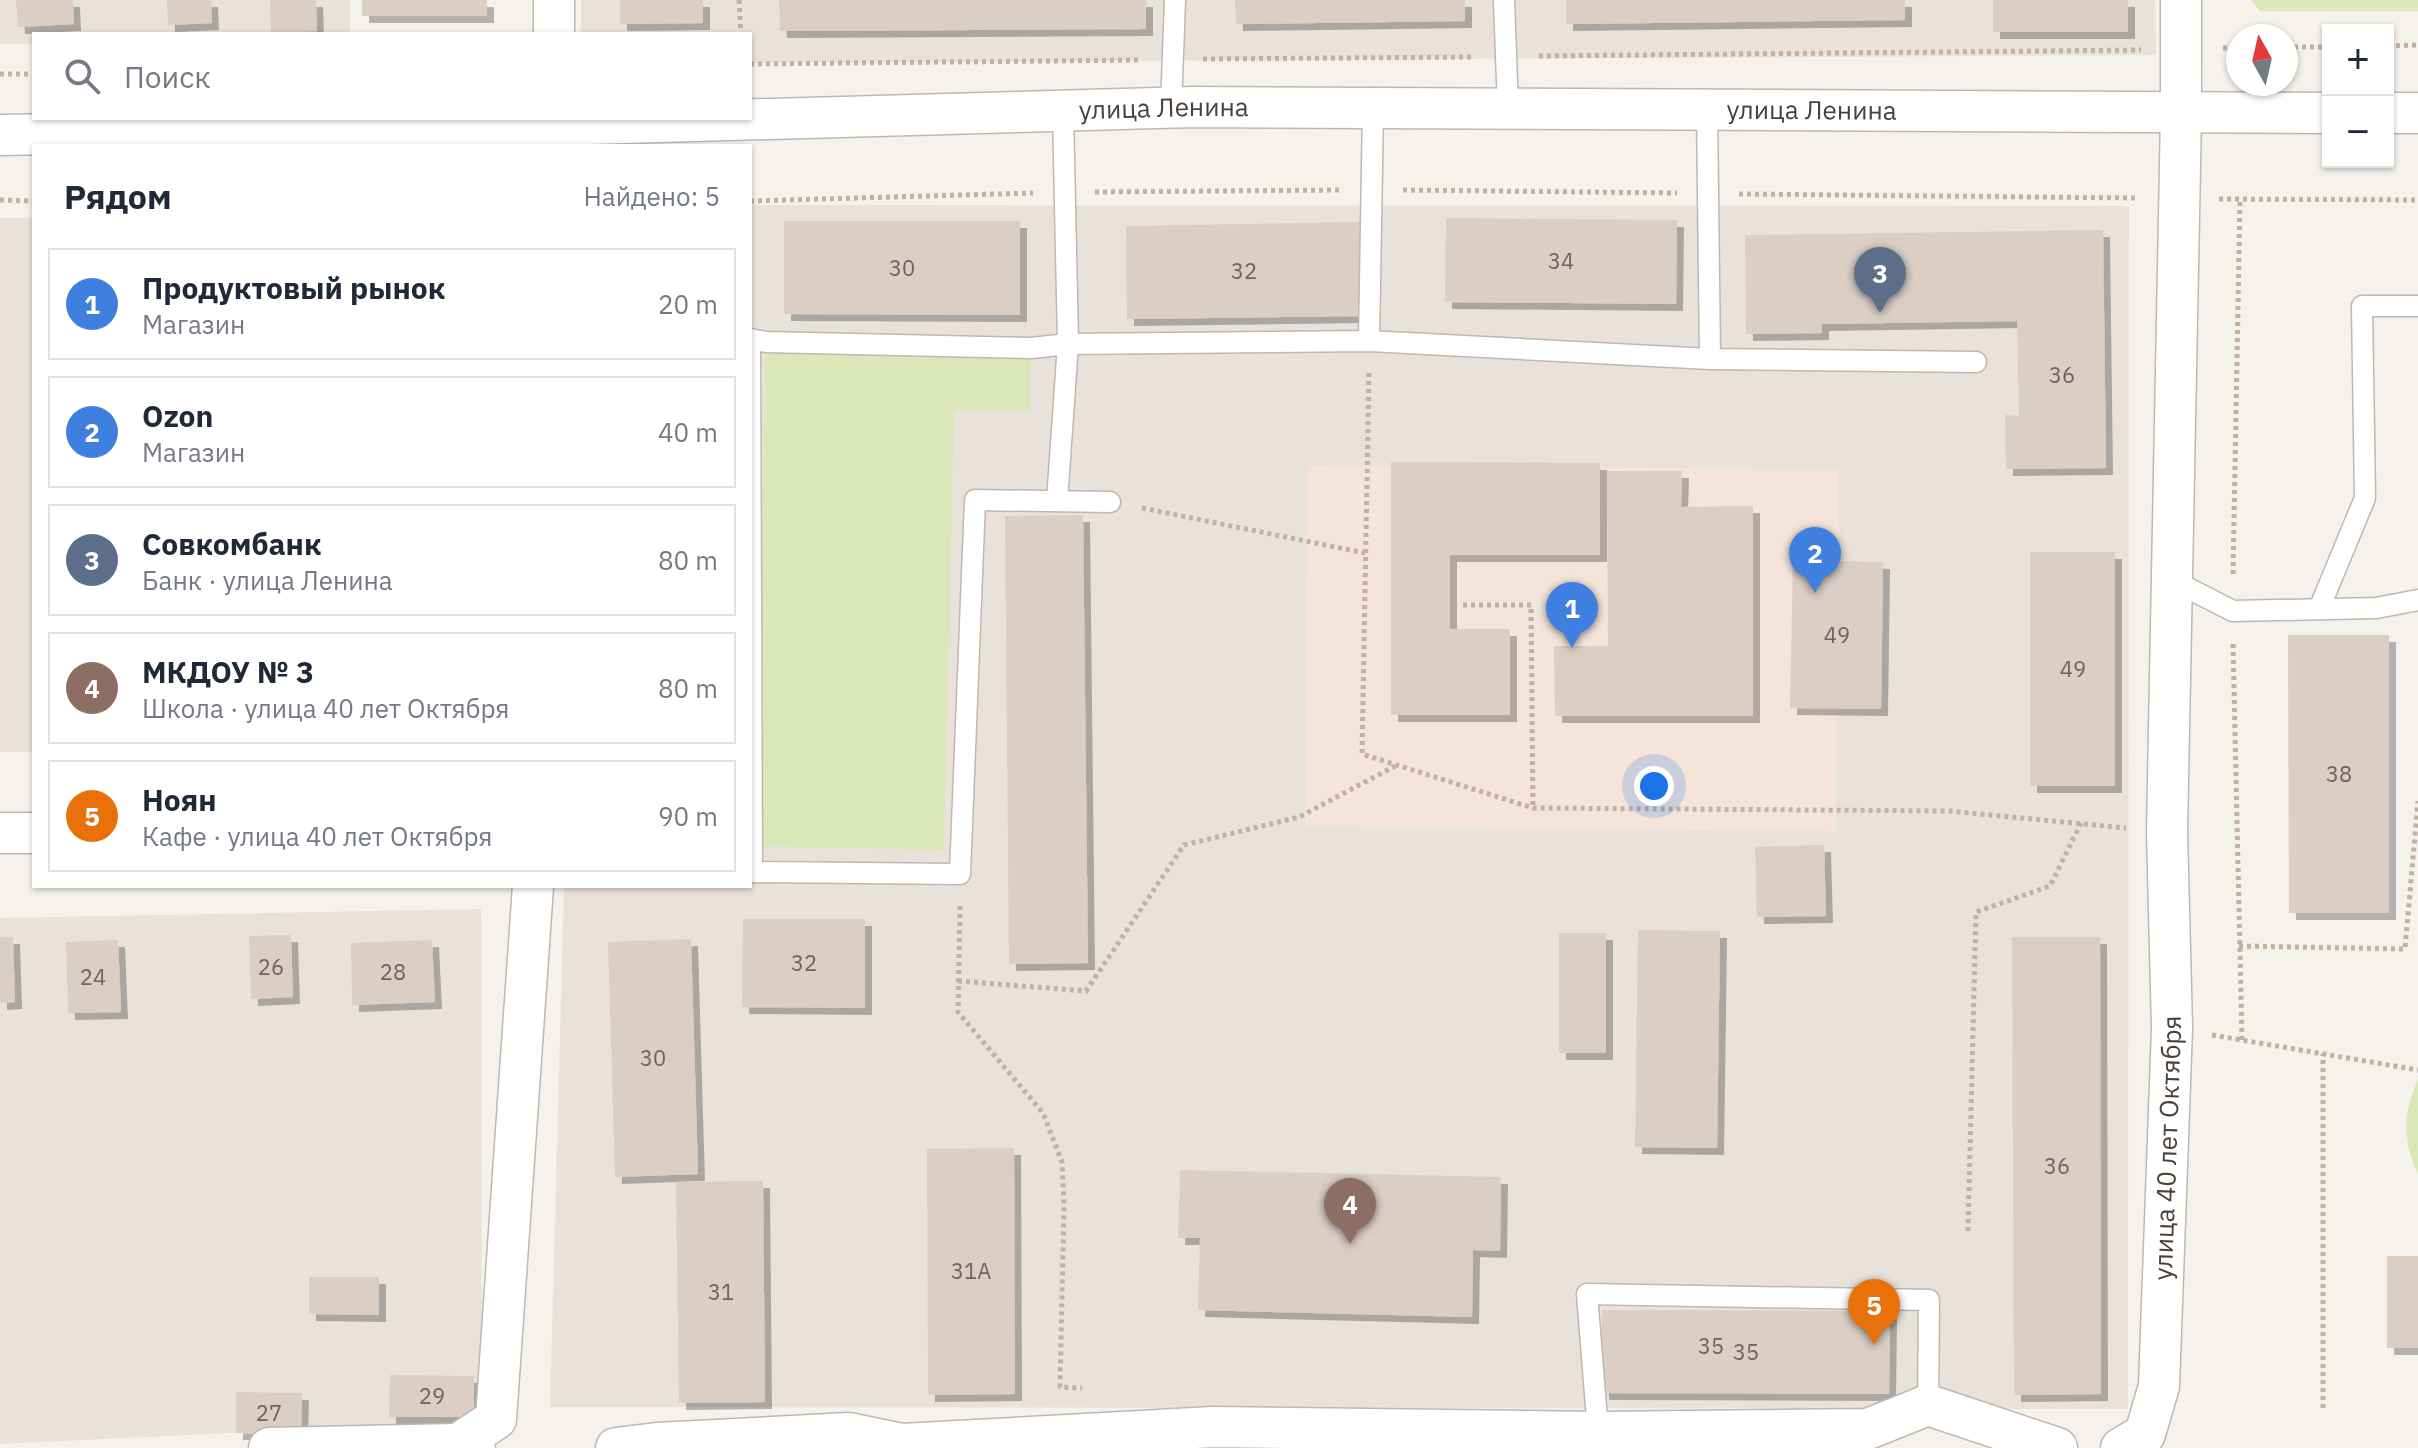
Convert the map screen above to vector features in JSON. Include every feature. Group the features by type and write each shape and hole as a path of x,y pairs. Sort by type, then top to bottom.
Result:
{"street":[{"path":"554,0 554,32"},
{"name":"улица 40 лет Октября","path":"2121,1448 2145,1434 2159,1386 2172,1028 2167,832 2181,0"},
{"name":"улица Ленина","path":"0,135 554,130 1171,108 2322,113"},
{"path":"2394,113 2418,113"},
{"path":"0,833 32,833"},
{"path":"269,1448 467,1446 496,1419 533,888"},
{"path":"616,1448 849,1433 902,1444 1213,1427 1598,1432 1868,1429 1928,1405 2057,1448"}],"lane":[{"path":"1171,108 1175,0"},
{"path":"1504,0 1508,109"},
{"path":"1369,341 1373,108"},
{"path":"1707,110 1710,359"},
{"path":"1057,501 1068,344 1063,111"},
{"path":"2319,609 2365,498 2362,306 2418,306"},
{"path":"752,339 1031,348 1068,344 1369,341 1710,359 1976,362"},
{"path":"752,872 960,874 975,500 1110,502"},
{"path":"2172,580 2233,611 2376,608 2418,600"},
{"path":"1598,1432 1587,1294 1929,1300 1928,1405"}],"path":[{"path":"739,0 741,32"},
{"path":"2394,46 2418,45"},
{"path":"2298,47 2322,47"},
{"path":"0,74 32,74"},
{"path":"752,201 1064,193 1372,190 2418,200"},
{"path":"0,200 32,201"},
{"path":"1369,341 1362,754 1533,808 1949,811 2167,832"},
{"path":"1110,502 1365,553"},
{"path":"1463,605 1531,605 1533,808"},
{"path":"958,981 1086,991 1184,845 1299,817 1396,765"},
{"path":"2239,946 2405,949 2418,801"},
{"path":"1968,1231 1976,912 2050,886 2081,823"},
{"path":"960,874 958,1012 1043,1113 1062,1162 1060,1387"},
{"path":"2172,1028 2418,1070"},
{"path":"2323,1054 2323,1408"}],"shaded area":[{"path":"0,0 350,0 350,32 32,32 32,44 0,44"},
{"path":"581,0 2155,0 2156,55 752,63 752,32 581,32"},
{"path":"752,205 2129,206 2128,1409 550,1407 564,888 752,888"},
{"path":"0,218 32,218 32,752 0,752"},
{"path":"1308,466 1839,469 1836,831 1305,827"},
{"path":"481,909 482,1421 0,1444 0,918"}],"green space":[{"path":"2251,0 2418,0 2418,11 2260,11"},
{"path":"766,342 1031,348 1030,411 954,411 944,850 755,846"},
{"path":"2418,1079 2418,1174 2409,1150 2406,1127 2409,1104"}],"building":[{"path":"16,0 73,0 74,24 18,27"},
{"path":"167,0 211,0 212,23 168,25"},
{"path":"270,0 316,0 317,31 271,32"},
{"path":"362,0 487,0 487,16 362,16"},
{"path":"620,0 703,0 703,23 620,24"},
{"path":"779,0 1146,0 1146,29 780,31"},
{"path":"1235,0 1465,0 1465,21 1236,24"},
{"path":"1566,0 1905,0 1905,20 1566,24"},
{"path":"1993,0 2128,0 2128,32 1993,32"},
{"path":"1446,218 1677,220 1676,304 1445,302"},
{"path":"784,221 1020,221 1020,315 784,314"},
{"path":"1360,222 1361,316 1127,319 1126,226"},
{"path":"2103,230 2106,468 2006,469 2005,415 2019,416 2017,321 1822,324 1822,333 1746,334 1745,235"},
{"path":"1391,462 1600,463 1600,555 1450,555 1450,629 1510,629 1510,715 1391,715"},
{"path":"1607,471 1682,471 1681,507 1753,506 1753,716 1555,716 1554,646 1608,646"},
{"path":"1083,515 1088,963 1009,964 1005,516"},
{"path":"2030,552 2115,552 2115,786 2030,786"},
{"path":"1793,560 1883,562 1881,709 1790,708"},
{"path":"2288,635 2389,635 2389,913 2289,913"},
{"path":"1824,845 1826,916 1757,917 1755,847"},
{"path":"743,919 865,919 865,1008 742,1007"},
{"path":"1638,930 1720,931 1717,1148 1635,1147"},
{"path":"1559,933 1606,933 1606,1053 1559,1053"},
{"path":"291,935 293,997 251,999 249,936"},
{"path":"0,937 13,937 15,1002 0,1003"},
{"path":"2012,937 2100,937 2101,1394 2014,1395"},
{"path":"691,939 698,1174 615,1177 608,942"},
{"path":"118,940 121,1012 68,1013 66,942"},
{"path":"432,940 435,1002 352,1005 351,943"},
{"path":"1014,1148 1015,1394 928,1395 927,1149"},
{"path":"1180,1170 1501,1177 1500,1251 1473,1250 1472,1317 1198,1310 1200,1238 1178,1238"},
{"path":"763,1181 765,1402 679,1403 676,1182"},
{"path":"2387,1256 2418,1256 2418,1348 2387,1348"},
{"path":"309,1277 379,1277 379,1315 309,1314"},
{"path":"1602,1310 1890,1311 1889,1394 1602,1393"},
{"path":"390,1375 474,1376 474,1417 389,1417"},
{"path":"236,1392 302,1393 301,1434 236,1433"}],"place":[{"name":"Совкомбанк","path":"1880,313"},
{"name":"Ozon","path":"1815,593"},
{"name":"Продуктовый рынок","path":"1572,648"},
{"name":"МКДОУ № 3","path":"1350,1244"},
{"name":"Ноян","path":"1874,1345"}]}
